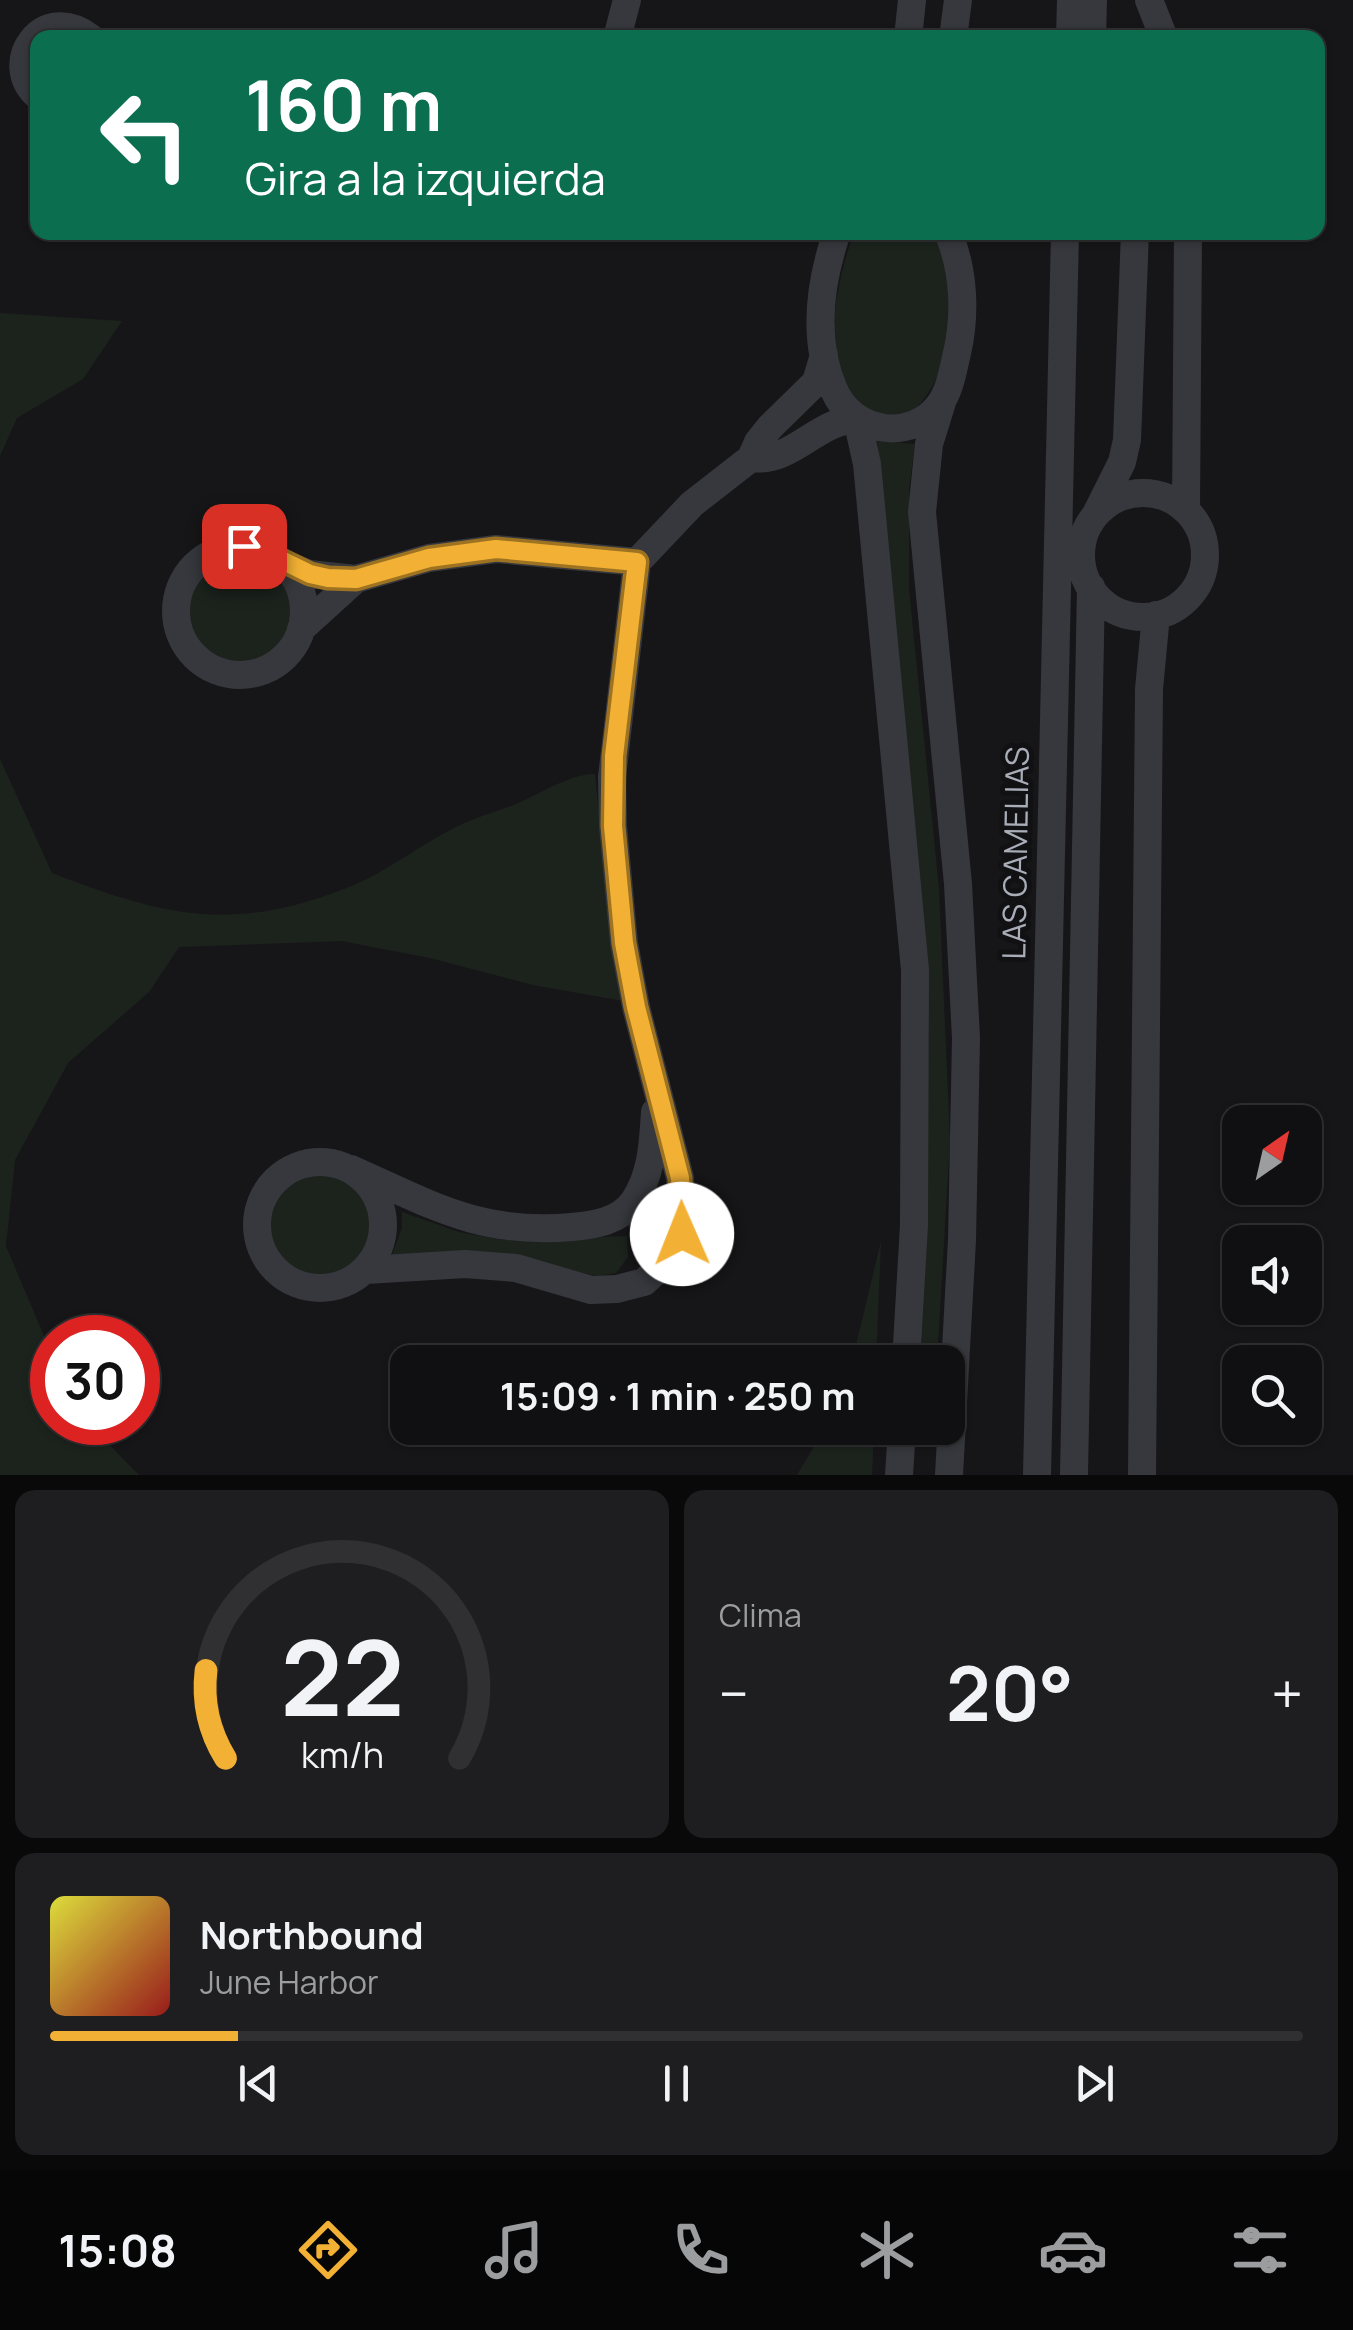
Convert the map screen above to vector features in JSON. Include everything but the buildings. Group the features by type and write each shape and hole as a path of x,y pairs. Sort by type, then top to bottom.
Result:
{"street":[{"path":"619,30 627,0"},
{"path":"909,30 912,0"},
{"path":"954,30 958,0"},
{"path":"1070,30 1071,0"},
{"path":"1092,30 1093,0"},
{"path":"1149,0 1161,30"},
{"path":"30,89 20,81 16,68 20,40 28,29 54,19 83,30"},
{"path":"828,240 822,288 824,355 834,393 857,419 872,504 915,970 914,1225 907,1345"},
{"path":"949,1475 962,1240 966,1038 958,884 922,512 929,444 951,378 962,317 958,262 951,240"},
{"name":"LAS CAMELIAS","path":"1037,1475 1066,240"},
{"path":"1074,1475 1091,587 1081,553 1092,520 1122,462 1127,440 1135,240"},
{"path":"1186,509 1188,240"},
{"path":"366,1270 465,1264 516,1268 590,1290 617,1289 644,1282 664,1264 682,1234 680,1178 624,943 613,826 616,736 637,562 692,504 752,458 770,427 816,382 824,355"},
{"path":"752,458 768,460 837,420 857,419 892,429 911,426 927,418 942,402"},
{"path":"1091,587 1115,610 1134,616 1172,611 1188,599 1203,572 1204,540 1186,509 1163,496 1134,493 1116,499 1092,520"},
{"path":"356,579 302,629 292,649 276,664 256,674 212,669 194,656 181,638 175,616 177,594 186,574 202,558 222,549 244,546 310,574 356,579 429,558 496,549 637,562"},
{"path":"284,564 302,594 302,629"},
{"path":"1142,1475 1149,689 1156,616"},
{"path":"352,1169 367,1181 384,1216 377,1254 366,1270 348,1282 327,1288 305,1287 277,1270 260,1244 256,1222 261,1201 272,1183 289,1169 310,1162 331,1162 352,1169 430,1206 500,1226 552,1229 610,1220 633,1202 643,1183 652,1156 656,1090"},
{"path":"899,1475 901,1445"}],"shaded area":[{"path":"852,240 937,240 951,286 949,340 930,390 907,417 866,410 847,390 834,347 841,275"},
{"path":"0,313 122,321 83,379 17,418 0,456"},
{"path":"877,441 915,444 909,489 909,589 939,889 950,1140 938,1345 917,1345 929,1035 917,863"},
{"path":"241,559 261,563 278,574 289,591 293,611 289,631 278,648 261,659 241,663 221,659 204,648 193,631 189,611 193,591 204,574 221,563"},
{"path":"0,759 52,873 131,900 201,914 273,910 312,900 367,879 461,825 565,781 595,774 614,964 623,1001 533,985 430,958 341,941 179,947 149,992 68,1063 15,1160 6,1246 35,1315 30,1315 30,1445 110,1445 139,1475 0,1475"},
{"path":"321,1174 341,1178 358,1189 369,1206 373,1226 369,1246 358,1263 341,1274 321,1278 301,1274 284,1263 273,1246 269,1226 273,1206 284,1189 301,1178"},
{"path":"402,1212 459,1232 503,1240 627,1236 628,1257 616,1273 598,1276 507,1258 391,1257 402,1228"},
{"path":"881,1241 877,1345 856,1345"},
{"path":"815,1445 873,1445 872,1475 797,1475"}],"route":[{"path":"244,546 328,578 356,579 429,558 496,549 637,562 612,777 617,889 636,1007 680,1178 682,1234"}]}
